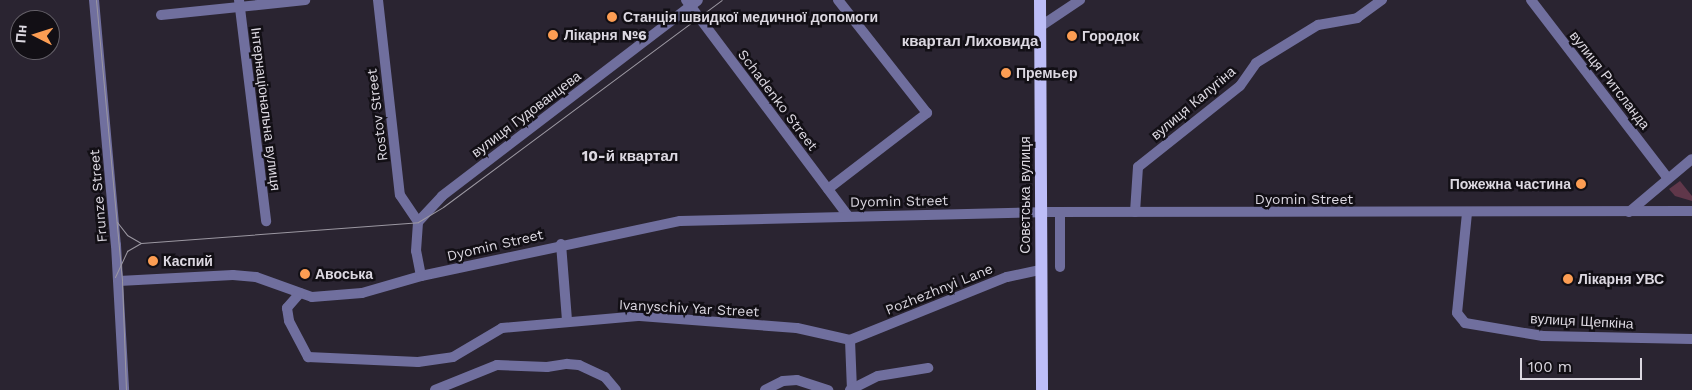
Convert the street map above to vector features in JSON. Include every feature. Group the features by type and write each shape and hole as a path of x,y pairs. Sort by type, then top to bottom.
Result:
{"main road":[{"name":"Совєтська вулиця","path":"1040,0 1042,390"}],"street":[{"name":"Frunze Street","path":"94,0 119,281 124,390"},
{"path":"161,15 239,4 305,0"},
{"name":"Rostov Street","path":"378,0 400,195 418,222"},
{"path":"828,189 927,113 838,0"},
{"path":"1041,26 1080,0"},
{"name":"вулиця Калугіна","path":"1135,212 1138,167 1240,86 1256,63 1318,25 1357,18 1382,0"},
{"name":"вулиця Ритсланда","path":"1531,0 1667,177"},
{"name":"вулиця Гудованцева","path":"418,222 442,196 692,2"},
{"name":"Schadenko Street","path":"692,2 848,216"},
{"name":"Інтернаціональна вулиця","path":"239,4 266,221"},
{"path":"1630,212 1667,177 1692,159"},
{"name":"Dyomin Street","path":"119,281 232,275 256,277 312,296 362,293 421,276 561,244 680,221 1040,212 1467,213 1692,211"},
{"path":"1060,212 1060,267"},
{"name":"вулиця Щепкіна","path":"1467,213 1457,313 1465,323 1544,336 1692,339"},
{"path":"418,222 416,251 421,276"},
{"path":"561,244 567,320"},
{"name":"Pozhezhnyi Lane","path":"850,340 1008,277 1040,270"},
{"name":"Ivanyschiv Yar Street","path":"300,293 287,308 289,321 308,356 418,362 453,357 502,328 567,320 650,317 797,328 850,340"},
{"path":"850,340 851,390 878,376 928,368"},
{"path":"435,390 498,365 547,367 567,364 579,365 605,377 616,390"},
{"path":"765,390 783,381 797,380 828,390"}],"shaded area":[{"path":"1680,181 1692,196 1692,201 1675,196 1669,189"}],"tram line":[{"path":"96,0 122,281 126,390"},
{"path":"115,277 127,251 141,243 418,222 443,207 722,0"},
{"path":"117,222 127,235 141,243"}],"place":[{"name":"Станція швидкої медичної допомоги","path":"612,17"},
{"name":"Лікарня №6","path":"553,35"},
{"name":"Городок","path":"1072,36"},
{"name":"Премьер","path":"1006,73"},
{"name":"Пожежна частина","path":"1581,184"},
{"name":"Каспий","path":"153,261"},
{"name":"Авоська","path":"305,274"},
{"name":"Лікарня УВС","path":"1568,279"}],"district":[{"name":"квартал Лиховида","path":"970,42"},
{"name":"10-й квартал","path":"630,157"}]}
